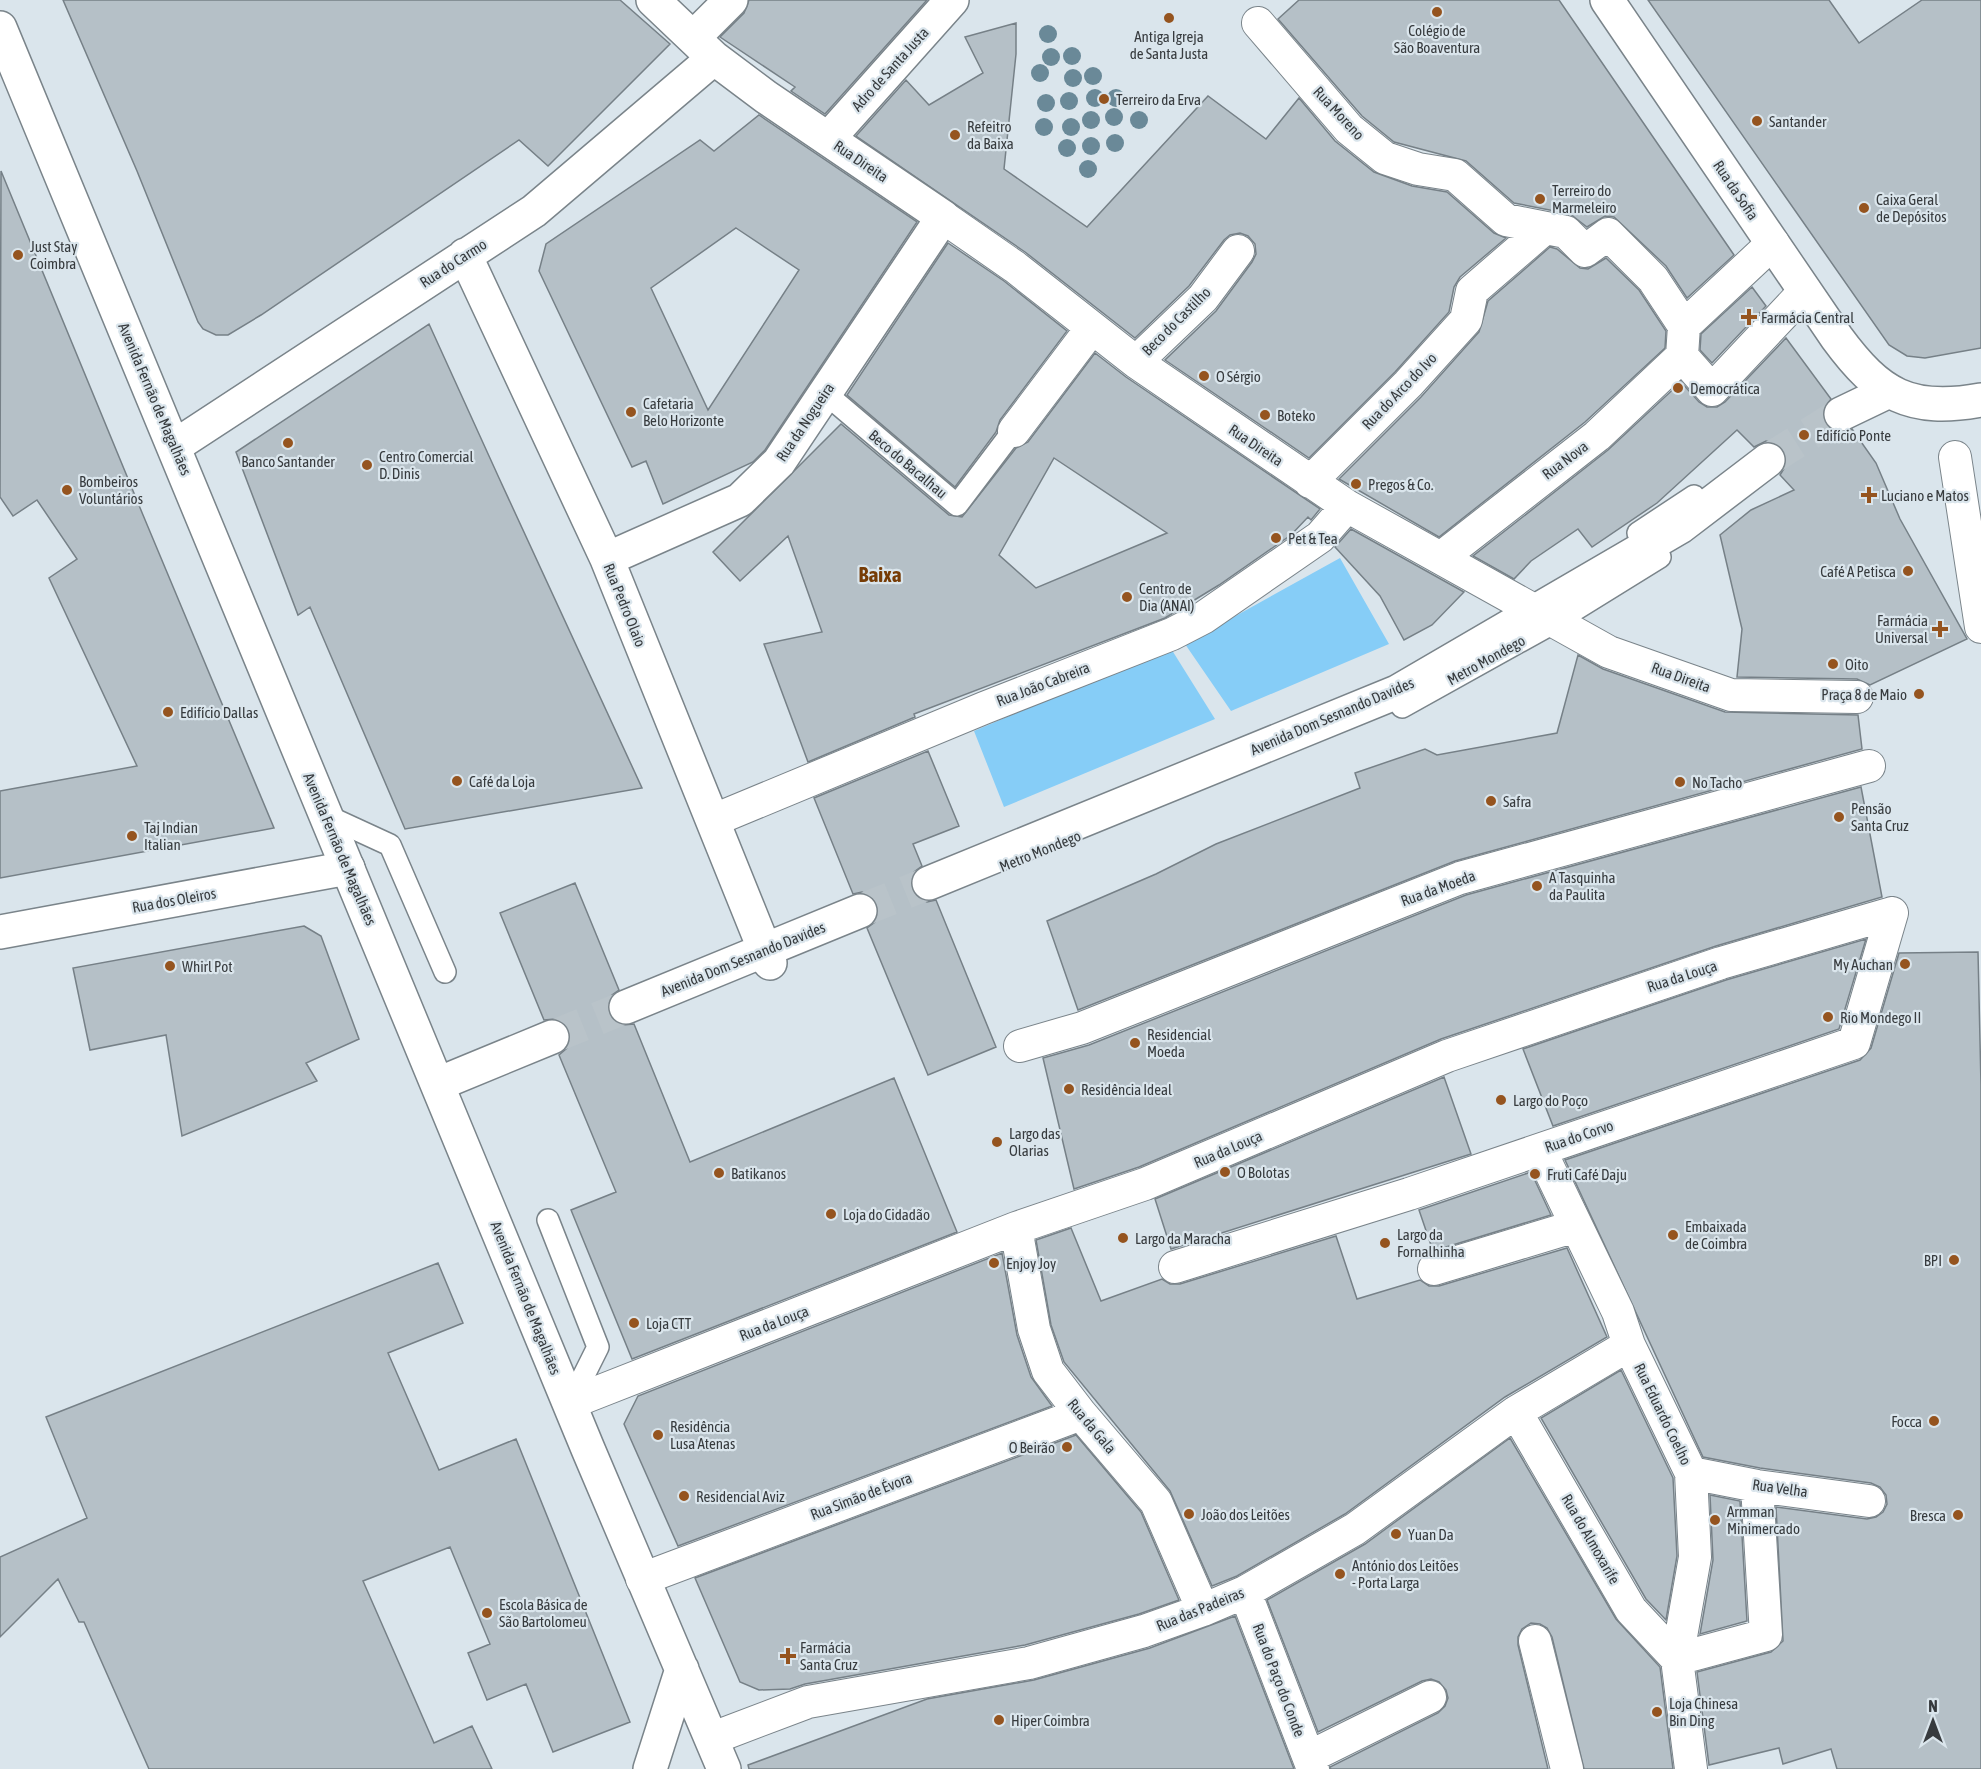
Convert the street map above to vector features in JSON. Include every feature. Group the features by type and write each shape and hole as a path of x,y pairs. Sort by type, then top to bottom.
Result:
{"street":[{"name":"Rua Direita","path":"652,0 704,48 828,139 1015,267 1136,362 1347,506 1609,652 1731,695 1857,697"},
{"name":"Rua do Carmo","path":"175,446 534,212 704,48 730,0"},
{"name":"Adro de Santa Justa","path":"828,139 952,0"},
{"name":"Rua da Sofia","path":"1607,0 1847,352 1879,384"},
{"name":"Rua Moreno","path":"1258,23 1349,129 1385,158 1418,169 1455,175 1506,220 1556,230"},
{"name":"Avenida Fernão de Magalhães","path":"0,28 175,446 642,1579 713,1738 724,1769"},
{"name":"Rua da Nogueira","path":"607,559 740,500 779,462 943,217"},
{"path":"1556,230 1585,250 1608,234 1653,279 1684,326 1682,356 1712,390 1805,291"},
{"name":"Rua do Arco do Ivo","path":"1310,482 1408,384 1466,320 1472,291 1556,230"},
{"path":"1684,326 1773,243"},
{"name":"Beco do Castilho","path":"1136,362 1203,298 1238,251"},
{"name":"Rua Pedro Olaio","path":"465,255 607,559 765,950"},
{"name":"Beco do Bacalhau","path":"1010,435 1091,328"},
{"name":"Rua Nova","path":"1442,557 1597,436 1682,356"},
{"path":"1841,414 1879,384 1917,404 1950,405 1981,400"},
{"path":"1955,457 1981,627"},
{"name":"Avenida Dom Sesnando Davides","path":"929,883 1397,692 1538,612 1680,526 1768,460"},
{"name":"Rua João Cabreira","path":"714,820 984,708 1172,634 1203,618 1320,537 1347,506"},
{"name":"Rua da Moeda","path":"1020,1046 1082,1028 1460,878 1869,766"},
{"name":"Rua dos Oleiros","path":"0,932 348,868"},
{"name":"Avenida Dom Sesnando Davides","path":"626,1007 861,912"},
{"name":"Rua do Corvo","path":"1175,1267 1409,1194 1854,1043 1892,913"},
{"name":"Rua da Louça","path":"570,1403 1016,1228 1145,1184 1467,1048 1721,963 1892,913"},
{"path":"438,1084 552,1037"},
{"name":"Rua Eduardo Coelho","path":"1540,1150 1618,1312 1629,1346 1691,1473 1695,1557 1677,1659 1691,1769"},
{"path":"1434,1269 1576,1226"},
{"name":"Rua da Gala","path":"1016,1228 1034,1329 1048,1371 1081,1414 1156,1502 1203,1610"},
{"name":"Rua das Padeiras","path":"713,1738 808,1702 1029,1663 1144,1631 1203,1610 1245,1592 1355,1529 1516,1412 1629,1346"},
{"name":"Rua do Almoxarife","path":"1516,1412 1631,1610 1677,1659"},
{"name":"Rua Simão de Évora","path":"642,1579 1081,1414"},
{"name":"Rua Velha","path":"1691,1473 1757,1486 1869,1501"},
{"path":"1677,1659 1766,1635 1757,1486"},
{"name":"Rua do Paço do Conde","path":"1245,1592 1311,1763"},
{"path":"1535,1641 1566,1769"},
{"path":"650,1769 682,1669"},
{"path":"1311,1763 1430,1697"}],"lane":[{"name":"Beco do Bacalhau","path":"825,393 957,505 1010,435"},
{"path":"327,816 390,845 445,972"},
{"path":"548,1220 598,1347 570,1403"}],"shaded area":[{"path":"1340,558 1389,644 1231,711 1185,644"},
{"path":"1170,647 1215,719 1004,807 974,731"}],"building":[{"path":"63,0 620,0 670,44 548,166 519,140 261,315 228,335 216,335 203,329 198,322 137,171"},
{"path":"749,0 927,0 825,114 791,91 795,87 720,37 744,13"},
{"path":"1299,0 1559,0 1734,255 1687,298 1666,266 1614,217 1605,216 1587,227 1570,214 1514,203 1466,161 1394,142 1362,116 1278,19"},
{"path":"1648,0 1829,0 1859,43 1922,0 1981,0 1981,348 1925,358 1907,356 1889,345"},
{"path":"1016,23 1016,54 1004,169 1087,227 1208,96 1266,139 1299,98 1335,141 1374,172 1412,186 1447,192 1494,233 1506,238 1460,277 1454,287 1449,312 1395,372 1309,458 1165,360 1216,311 1252,262 1256,254 1255,244 1248,236 1240,233 1230,235 1224,240 1189,286 1135,338 1025,252 856,136 906,80 929,105 983,73 965,37"},
{"path":"759,115 917,222 765,450 753,462 663,504 646,461 632,467 539,271 546,244 700,140 714,151","holes":["736,228 799,270 708,410 651,288"]},
{"path":"1,171 274,828 0,878 0,791 137,766 49,578 77,559 37,500 13,516 0,497"},
{"path":"948,243 1004,281 1067,331 1000,420 996,432 955,487 847,395"},
{"path":"1550,247 1557,249 1580,268 1588,269 1606,258 1639,290 1666,331 1665,348 1585,422 1439,537 1339,479 1421,397 1479,332 1488,301"},
{"path":"1752,287 1766,306 1712,363 1700,350 1701,334"},
{"path":"429,324 642,788 405,829 310,607 298,615 236,452"},
{"path":"1786,338 1831,399 1822,412 1824,423 1831,430 1839,433 1852,429 1876,463 1900,519 1967,639 1870,685 1857,679 1737,677 1742,629 1720,535 1751,510 1794,490 1780,475 1787,458 1783,448 1766,441 1754,447 1737,430 1657,503 1592,547 1578,529 1531,561 1514,579 1473,556 1608,450 1681,382 1699,402 1707,407 1717,407 1725,402"},
{"path":"1095,353 1126,377 1320,509 1311,520 1308,517 1291,535 1219,585 1165,618 914,714 915,717 808,762 764,644 822,632 788,536 740,581 713,552 841,424 949,515 962,517 1016,448 1028,442","holes":["1054,458 1167,533 1036,588 999,555"]},
{"path":"1351,529 1464,592 1432,625 1404,640 1380,596 1335,547"},
{"path":"1578,655 1603,669 1725,712 1858,715 1862,749 1455,861 1078,1010 1047,921 1156,874 1216,844 1360,788 1355,773 1425,749 1437,755 1557,733"},
{"path":"928,751 959,826 913,844 922,866 914,872 911,890 918,898 927,902 936,900 996,1047 928,1075 867,928 875,922 878,904 871,896 862,892 853,894 814,798"},
{"path":"1861,787 1882,897 1716,946 1441,1039 1139,1167 1074,1189 1043,1058 1089,1045 1466,895"},
{"path":"575,883 619,990 612,995 608,1004 609,1015 614,1021 623,1025 634,1024 690,1162 894,1078 957,1232 632,1359 571,1210 616,1192 559,1055 567,1048 570,1040 569,1030 564,1023 555,1019 544,1020 500,913"},
{"path":"304,926 321,936 359,1039 306,1063 317,1081 182,1136 166,1035 90,1050 73,968"},
{"path":"1866,939 1839,1029 1553,1126 1523,1049 1726,980"},
{"path":"1978,952 1981,1085 1981,1769 1837,1769 1831,1749 1783,1764 1779,1748 1709,1765 1697,1672 1771,1652 1783,1641 1776,1507 1867,1519 1883,1512 1887,1504 1886,1495 1880,1487 1871,1483 1760,1468 1703,1457 1565,1160 1860,1060 1871,1048 1899,953"},
{"path":"1444,1077 1471,1154 1171,1249 1155,1199"},
{"path":"1531,1172 1551,1215 1433,1251 1419,1210"},
{"path":"1071,1228 1101,1301 1162,1279 1170,1284 1180,1284 1336,1236 1357,1299 1420,1280 1429,1286 1439,1286 1567,1248 1607,1337 1505,1397 1345,1514 1237,1576 1212,1586 1170,1491 1064,1362 1051,1325 1036,1240"},
{"path":"1002,1253 1017,1335 1031,1377 1052,1406 678,1546 624,1424 638,1396"},
{"path":"438,1263 463,1323 388,1353 439,1470 516,1439 630,1722 553,1752 526,1684 487,1700 468,1653 490,1644 450,1547 363,1581 434,1743 472,1726 492,1769 149,1769 84,1622 79,1622 58,1579 0,1637 0,1557 87,1518 46,1417"},
{"path":"1621,1370 1673,1478 1677,1556 1666,1620 1646,1599 1541,1418"},
{"path":"1076,1435 1141,1512 1179,1600 1139,1614 1025,1645 805,1684 790,1689 759,1690 740,1682 695,1578"},
{"path":"1510,1438 1616,1619 1660,1667 1673,1769 1584,1769 1552,1637 1547,1628 1531,1623 1522,1629 1518,1637 1518,1645 1548,1769 1331,1769 1330,1767 1438,1713 1445,1706 1448,1698 1446,1690 1439,1682 1431,1679 1422,1681 1318,1732 1267,1600 1365,1544"},
{"path":"1710,1495 1740,1501 1747,1621 1700,1634 1713,1560"},
{"path":"1235,1616 1294,1769 749,1769 748,1765 927,1699 1034,1680 1150,1648"}],"tunnel":[{"path":"1768,460 1841,414"},
{"path":"860,911 929,883"},
{"path":"552,1037 626,1007"}],"place":[{"name":"Colégio de São Boaventura","path":"1437,12"},
{"name":"Antiga Igreja de Santa Justa","path":"1169,18"},
{"name":"Terreiro da Erva","path":"1104,99"},
{"name":"Santander","path":"1757,121"},
{"name":"Refeitro da Baixa","path":"955,135"},
{"name":"Terreiro do Marmeleiro","path":"1540,199"},
{"name":"Caixa Geral de Depósitos","path":"1864,208"},
{"name":"Just Stay Coimbra","path":"18,255"},
{"name":"Farmácia Central","path":"1749,317"},
{"name":"O Sérgio","path":"1204,376"},
{"name":"Democrática","path":"1678,388"},
{"name":"Cafetaria Belo Horizonte","path":"631,412"},
{"name":"Boteko","path":"1265,415"},
{"name":"Edifício Ponte","path":"1804,435"},
{"name":"Banco Santander","path":"288,443"},
{"name":"Centro Comercial D. Dinis","path":"367,465"},
{"name":"Pregos & Co.","path":"1356,484"},
{"name":"Bombeiros Voluntários","path":"67,490"},
{"name":"Luciano e Matos","path":"1869,495"},
{"name":"Pet & Tea","path":"1276,538"},
{"name":"Café A Petisca","path":"1908,571"},
{"name":"Centro de Dia (ANAI)","path":"1127,597"},
{"name":"Farmácia Universal","path":"1940,629"},
{"name":"Oito","path":"1833,664"},
{"name":"Praça 8 de Maio","path":"1919,694"},
{"name":"Edifício Dallas","path":"168,712"},
{"name":"Café da Loja","path":"457,781"},
{"name":"No Tacho","path":"1680,782"},
{"name":"Safra","path":"1491,801"},
{"name":"Pensão Santa Cruz","path":"1839,817"},
{"name":"Taj Indian Italian","path":"132,836"},
{"name":"A Tasquinha da Paulita","path":"1537,886"},
{"name":"My Auchan","path":"1905,964"},
{"name":"Whirl Pot","path":"170,966"},
{"name":"Rio Mondego II","path":"1828,1017"},
{"name":"Residencial Moeda","path":"1135,1043"},
{"name":"Residência Ideal","path":"1069,1089"},
{"name":"Largo do Poço","path":"1501,1100"},
{"name":"Largo das Olarias","path":"997,1142"},
{"name":"O Bolotas","path":"1225,1172"},
{"name":"Batikanos","path":"719,1173"},
{"name":"Fruti Café Daju","path":"1535,1174"},
{"name":"Loja do Cidadão","path":"831,1214"},
{"name":"Embaixada de Coimbra","path":"1673,1235"},
{"name":"Largo da Maracha","path":"1123,1238"},
{"name":"Largo da Fornalhinha","path":"1385,1243"},
{"name":"BPI","path":"1954,1260"},
{"name":"Enjoy Joy","path":"994,1263"},
{"name":"Loja CTT","path":"634,1323"},
{"name":"Focca","path":"1934,1421"},
{"name":"Residência Lusa Atenas","path":"658,1435"},
{"name":"O Beirão","path":"1067,1447"},
{"name":"Residencial Aviz","path":"684,1496"},
{"name":"João dos Leitões","path":"1189,1514"},
{"name":"Bresca","path":"1958,1515"},
{"name":"Armman Minimercado","path":"1715,1520"},
{"name":"Yuan Da","path":"1396,1534"},
{"name":"António dos Leitões - Porta Larga","path":"1340,1574"},
{"name":"Escola Básica de São Bartolomeu","path":"487,1613"},
{"name":"Farmácia Santa Cruz","path":"788,1656"},
{"name":"Loja Chinesa Bin Ding","path":"1657,1712"},
{"name":"Hiper Coimbra","path":"999,1720"}],"district":[{"name":"Baixa","path":"880,574"}]}
